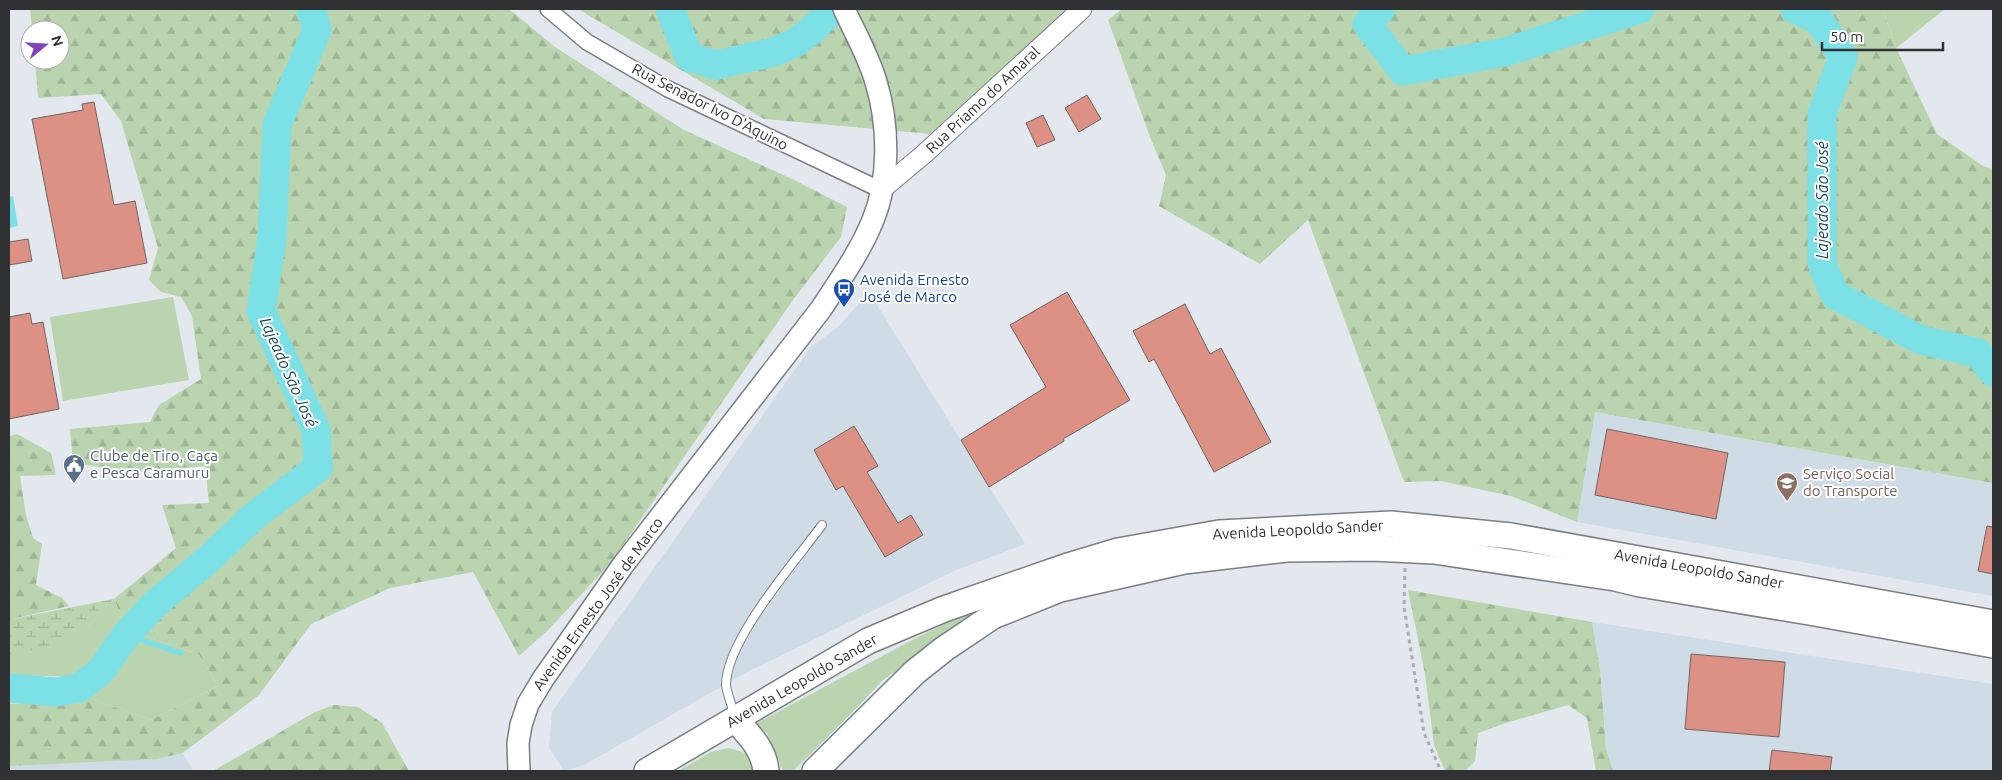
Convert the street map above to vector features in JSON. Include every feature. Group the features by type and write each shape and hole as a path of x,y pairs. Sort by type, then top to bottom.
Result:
{"highway":[{"name":"Avenida Leopoldo Sander","path":"647,771 868,641 944,609 1020,582 1118,551 1218,533 1391,524 1512,536 1993,623"},
{"name":"Avenida Leopoldo Sander","path":"815,771 915,672 944,649 993,616 1060,590 1157,566 1288,549 1434,551 1501,559 1993,646"},
{"path":"736,718 756,743 763,756 766,771"}],"main road":[{"name":"Avenida Ernesto José de Marco","path":"520,769 518,743 521,725 528,704 543,679 623,565 821,309 849,266 874,218 886,157 885,118 876,80 844,9"}],"street":[{"name":"Rua Senador Ivo D'Aquino","path":"548,9 587,42 668,89 881,190"},
{"name":"Rua Priamo do Amaral","path":"881,190 923,155 1082,9"}],"lane":[{"path":"736,718 726,686 728,666 741,637 822,525"}],"path":[{"path":"1405,550 1404,606 1422,723 1424,733 1441,771"}],"shaded area":[{"path":"869,292 1025,544 954,571 745,673 584,765 564,771 549,748 552,712 811,347 838,327"},
{"name":"Serviço Social do Transporte","path":"1595,412 1993,483 1993,596 1577,522"},
{"path":"1592,622 1993,684 1993,771 1613,771 1606,749 1600,669"},
{"path":"183,753 193,771 9,771 9,766 157,759"}],"green space":[{"path":"30,9 509,9 555,47 684,130 790,178 847,207 841,237 793,300 609,565 547,631 519,656 473,572 390,588 311,624 259,695 183,753 157,759 9,766 9,704 86,697 151,720 218,686 199,655 144,635 125,624 114,599 176,548 162,505 209,503 205,466 135,472 73,463 70,429 150,422 159,405 201,379 192,316 181,297 161,292 149,280 158,248 121,121 101,94 38,98 36,70 70,70 70,20 31,20"},
{"path":"578,9 1070,9 931,134 764,119"},
{"path":"1122,9 1883,9 1896,48 1937,134 1983,166 1993,169 1993,483 1595,412 1577,522 1511,496 1441,481 1404,482 1308,220 1260,264 1159,206 1166,175 1150,137 1108,20"},
{"path":"1883,9 1945,9 1896,48"},
{"path":"173,297 189,380 63,401 50,317"},
{"path":"17,434 51,453 56,475 20,476 26,515 33,538 42,544 36,585 62,598 69,606 12,619 9,617 9,436"},
{"path":"1408,590 1592,622 1600,669 1606,749 1613,771 1596,771 1587,718 1568,705 1478,733 1475,761 1465,771 1445,771 1434,745 1425,674"},
{"path":"114,599 125,624 76,677 9,675 9,655 88,626"},
{"path":"114,599 88,626 57,645 9,655 9,617 12,619"},
{"path":"984,605 988,606 883,680 793,771 783,771 767,733 755,724 916,638"},
{"path":"144,635 199,655 218,686 151,720 86,697 120,664"},
{"path":"334,705 358,707 382,723 409,771 213,771 315,712"},
{"path":"728,748 746,754 749,757 753,771 678,771 711,752"}],"water":[{"path":"13,196 18,226 9,228 9,197"}],"building":[{"path":"1087,95 1101,119 1079,132 1065,108"},
{"path":"94,102 114,205 135,201 147,263 63,279 32,119 83,110 82,104"},
{"path":"1043,115 1055,140 1037,147 1026,123"},
{"path":"28,239 32,261 9,265 9,242"},
{"path":"1067,292 1130,400 1063,439 1064,441 989,487 961,440 1046,387 1010,325"},
{"path":"1185,304 1210,354 1221,348 1271,442 1214,472 1154,359 1149,362 1133,331"},
{"path":"30,313 32,324 43,322 59,409 9,419 9,317"},
{"path":"854,426 878,466 867,472 898,523 911,515 923,535 885,557 843,486 836,490 814,450"},
{"path":"1607,429 1728,453 1716,519 1595,495"},
{"path":"1987,526 1993,527 1993,574 1978,571"},
{"path":"1691,654 1785,662 1779,737 1685,729"},
{"path":"1772,750 1832,757 1830,771 1769,771"}],"waterway":[{"name":"Lajeado São José","path":"9,688 56,692 79,688 101,671 126,635 155,604 210,558 254,516 318,468 316,430 261,311 272,238 277,125 317,30 311,9"},
{"name":"Lajeado São José","path":"670,9 689,57 716,65 774,52 795,43 812,30 833,9"},
{"name":"Lajeado São José","path":"1381,9 1367,24 1403,71 1505,52 1640,9"},
{"name":"Lajeado São José","path":"1795,9 1819,20 1843,57 1822,114 1822,264 1835,295 1921,340 1978,353 1993,372"},
{"path":"126,635 181,653"}],"place":[{"name":"Avenida Ernesto José de Marco","path":"844,308"},
{"name":"Clube de Tiro, Caça e Pesca Caramuru","path":"74,484"},
{"name":"Serviço Social do Transporte","path":"1787,502"}]}
